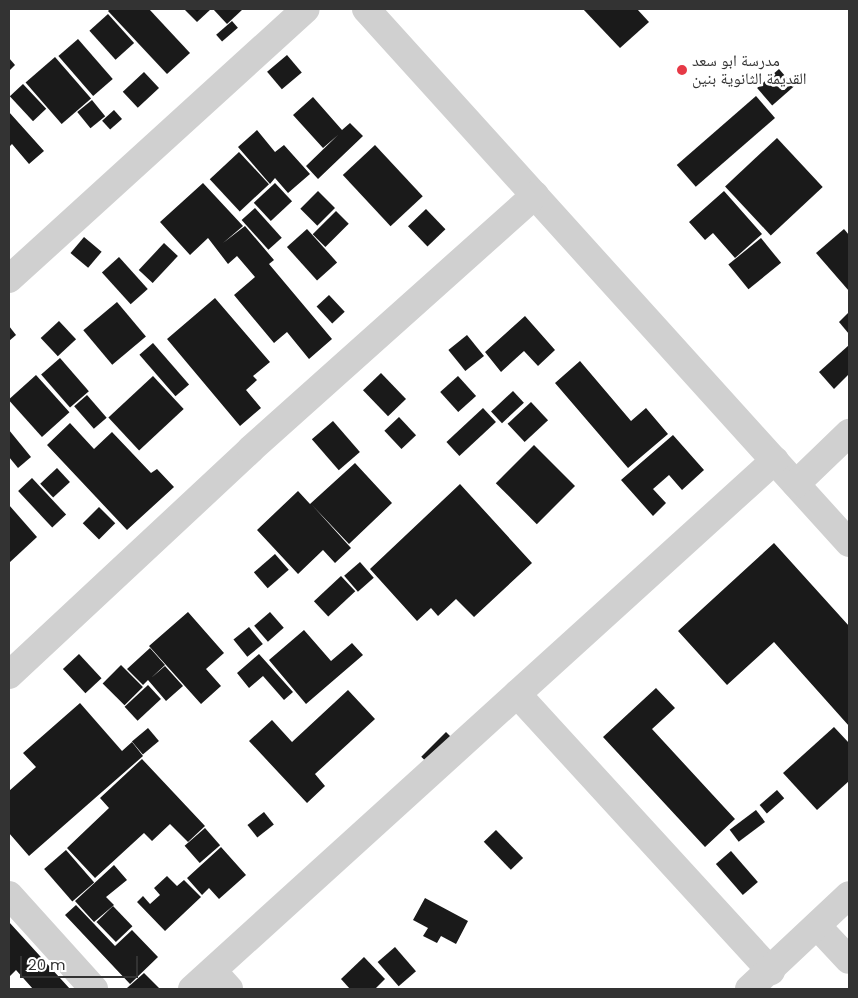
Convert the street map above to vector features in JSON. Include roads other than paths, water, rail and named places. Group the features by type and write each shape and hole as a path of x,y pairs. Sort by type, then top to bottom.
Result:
{"street":[{"path":"9,279 306,9"},
{"path":"366,9 849,543"},
{"path":"9,675 251,449 534,195"},
{"path":"796,484 849,433"},
{"path":"192,989 221,980 517,694 775,460"},
{"path":"517,694 771,970"},
{"path":"9,895 94,989"},
{"path":"749,989 818,928 849,895"},
{"path":"818,928 849,960"}],"place":[{"name":"مدرسة ابو سعد القديمة الثانوية بنين","path":"682,70"}]}
